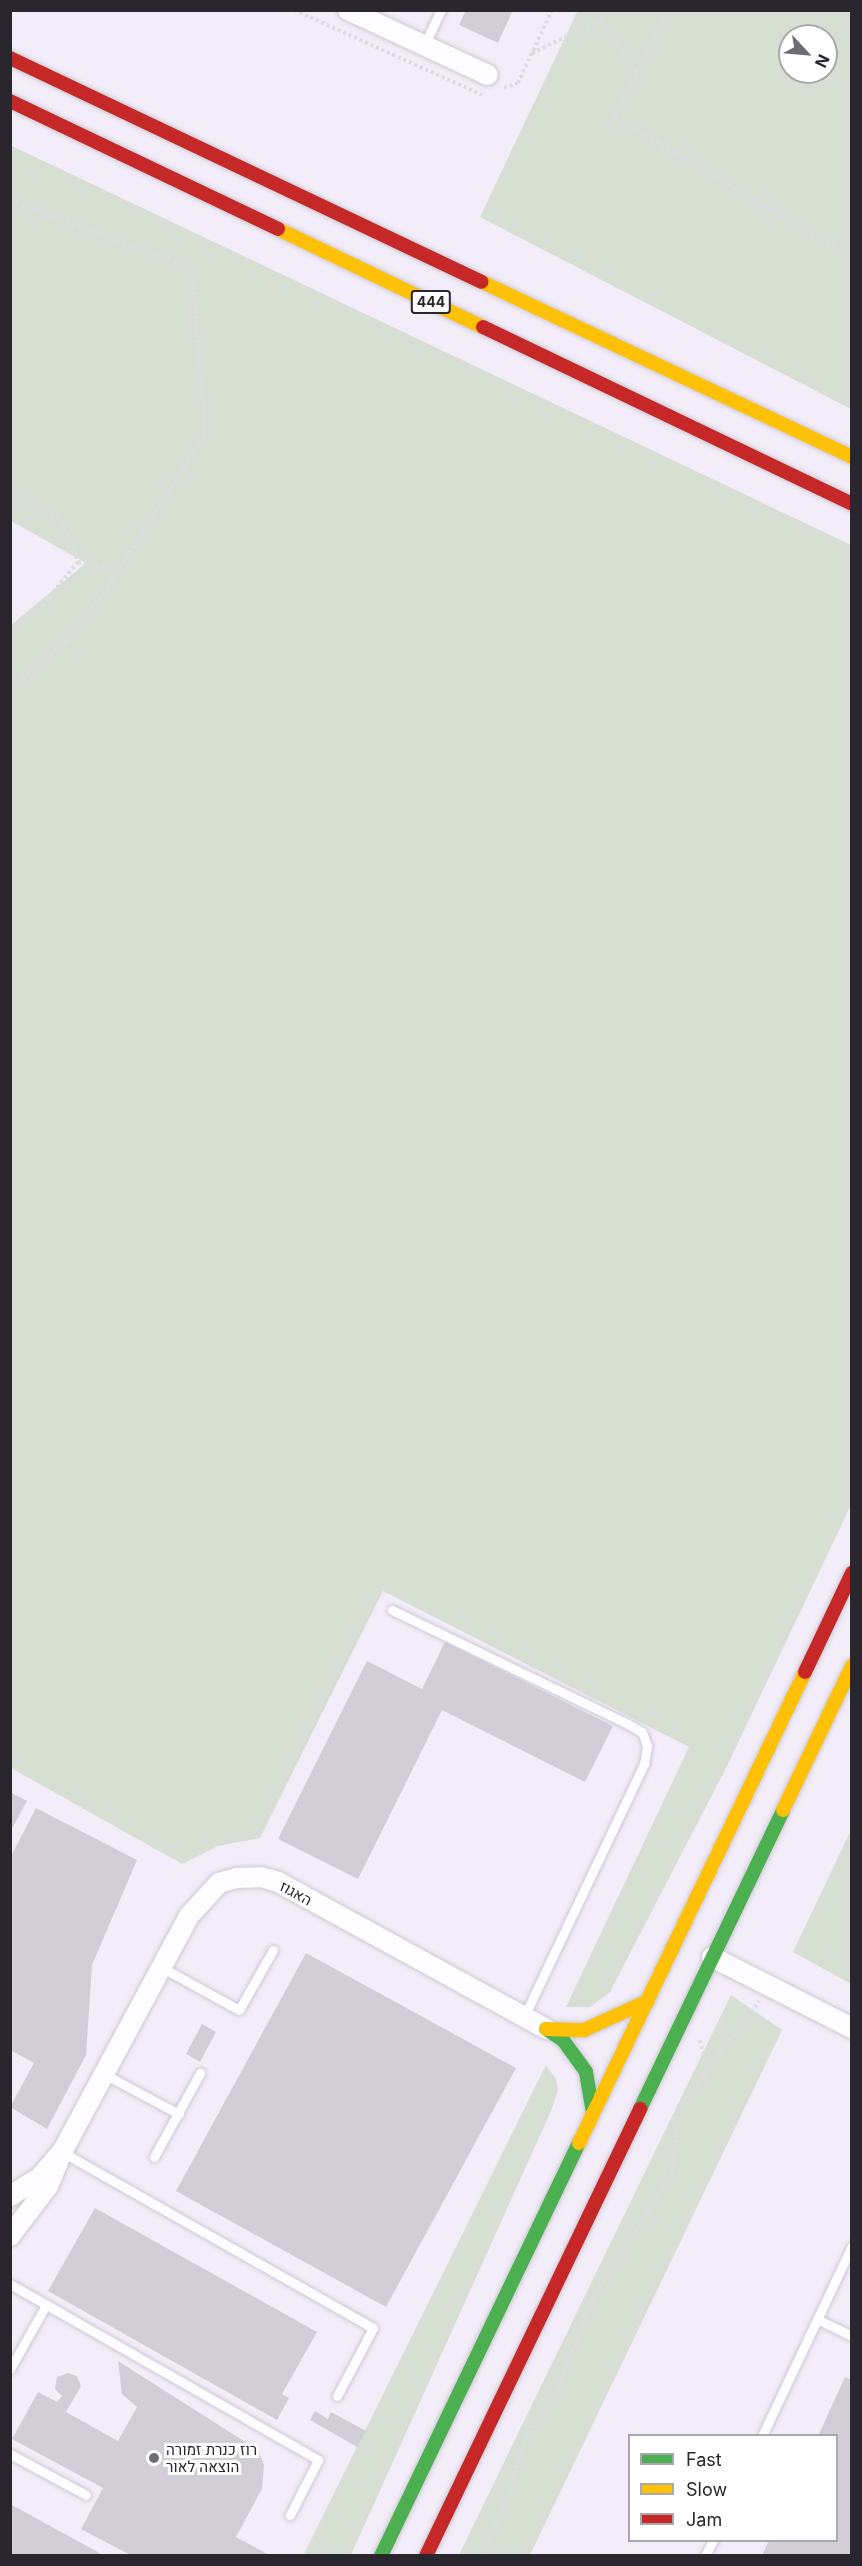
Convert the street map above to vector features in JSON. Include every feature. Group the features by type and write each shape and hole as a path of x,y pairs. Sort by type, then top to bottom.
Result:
{"street":[{"path":"348,10 488,75"},
{"name":"444","path":"10,58 852,457"},
{"name":"444","path":"10,100 852,504"},
{"path":"381,2556 852,1573"},
{"path":"426,2556 852,1666"},
{"name":"האגוז","path":"10,2236 48,2186 62,2152 189,1916 219,1883 261,1877 546,2029"},
{"path":"712,1957 852,2028"},
{"path":"546,2029 584,2030 602,2025 648,2001"},
{"path":"546,2029 563,2040 586,2072 593,2113"},
{"name":"האגוז","path":"10,2196 40,2176 62,2152"}],"lane":[{"path":"424,46 441,10"},
{"path":"392,1610 628,1724 642,1732 647,1746 644,1764 525,2017"},
{"path":"161,1967 239,2010 273,1950"},
{"path":"154,2157 200,2073"},
{"path":"103,2074 179,2114"},
{"path":"62,2152 374,2328 337,2397"},
{"path":"763,2434 852,2246"},
{"path":"10,2284 318,2460 290,2515"},
{"path":"10,2369 46,2306"},
{"path":"817,2319 852,2336"},
{"path":"10,2454 86,2495"},
{"path":"705,2556 712,2542"}],"path":[{"path":"518,83 552,10"},
{"path":"532,53 601,20 605,10"},
{"path":"668,10 615,117 852,257"},
{"path":"601,20 637,74"},
{"path":"10,201 192,268 205,434 118,570 66,642 10,689"},
{"path":"10,489 63,522 78,562"},
{"path":"78,562 118,570"},
{"path":"10,629 39,609 78,562"},
{"path":"482,2556 510,2491 523,2443 557,2391 593,2297 672,2173 679,2108 746,2022 770,1985"}],"green space":[{"path":"578,10 851,11 851,409 480,217"},
{"path":"10,145 851,545 851,1505 727,1766 610,1992 590,2007 566,2007 689,1747 383,1591 260,1838 218,1846 182,1864 11,1768 11,625 86,563 11,521"},
{"path":"851,1830 851,1984 793,1952"},
{"path":"731,1995 782,2030 530,2555 459,2555"},
{"path":"546,2065 556,2079 558,2090 551,2111 351,2555 303,2556"}],"building":[{"path":"466,10 513,10 498,43 459,25"},
{"path":"445,1642 613,1726 585,1782 442,1710 358,1879 278,1839 367,1661 422,1689"},
{"path":"10,1792 27,1801 10,1832"},
{"path":"36,1808 137,1860 92,1965 86,2055 47,2129 10,2107 34,2063 10,2050 10,1858"},
{"path":"306,1953 516,2068 386,2307 176,2191"},
{"path":"202,2024 216,2032 200,2062 186,2054"},
{"path":"95,2208 317,2332 282,2394 289,2398 277,2420 48,2291"},
{"name":"רוז כנרת זמורה הוצאה לאור","path":"118,2361 258,2450 264,2465 262,2489 236,2537 271,2556 132,2556 81,2529 103,2488 12,2439 38,2392 57,2402 62,2396 55,2389 57,2377 68,2373 77,2376 81,2386 66,2412 118,2441 137,2407 122,2394"},
{"path":"845,2377 852,2380 852,2556 762,2556 768,2542 838,2542 838,2434 819,2434"},
{"path":"315,2411 328,2419 331,2412 366,2431 357,2447 310,2420"},
{"path":"10,2504 105,2556 10,2556"}],"traffic: fast":[{"path":"640,2109 783,1810"},
{"path":"546,2029 563,2040 586,2072 593,2113"},
{"path":"381,2556 579,2143"}],"traffic: slow":[{"path":"278,229 483,327"},
{"path":"482,282 852,457"},
{"path":"783,1810 852,1666"},
{"path":"579,2143 805,1672"},
{"path":"546,2029 584,2030 648,2001"}],"traffic: jam":[{"path":"10,58 482,282"},
{"path":"10,101 278,229"},
{"path":"483,327 852,504"},
{"path":"805,1672 852,1573"},
{"path":"426,2556 640,2109"}],"place":[{"name":"רוז כנרת זמורה הוצאה לאור","path":"154,2458"}]}
